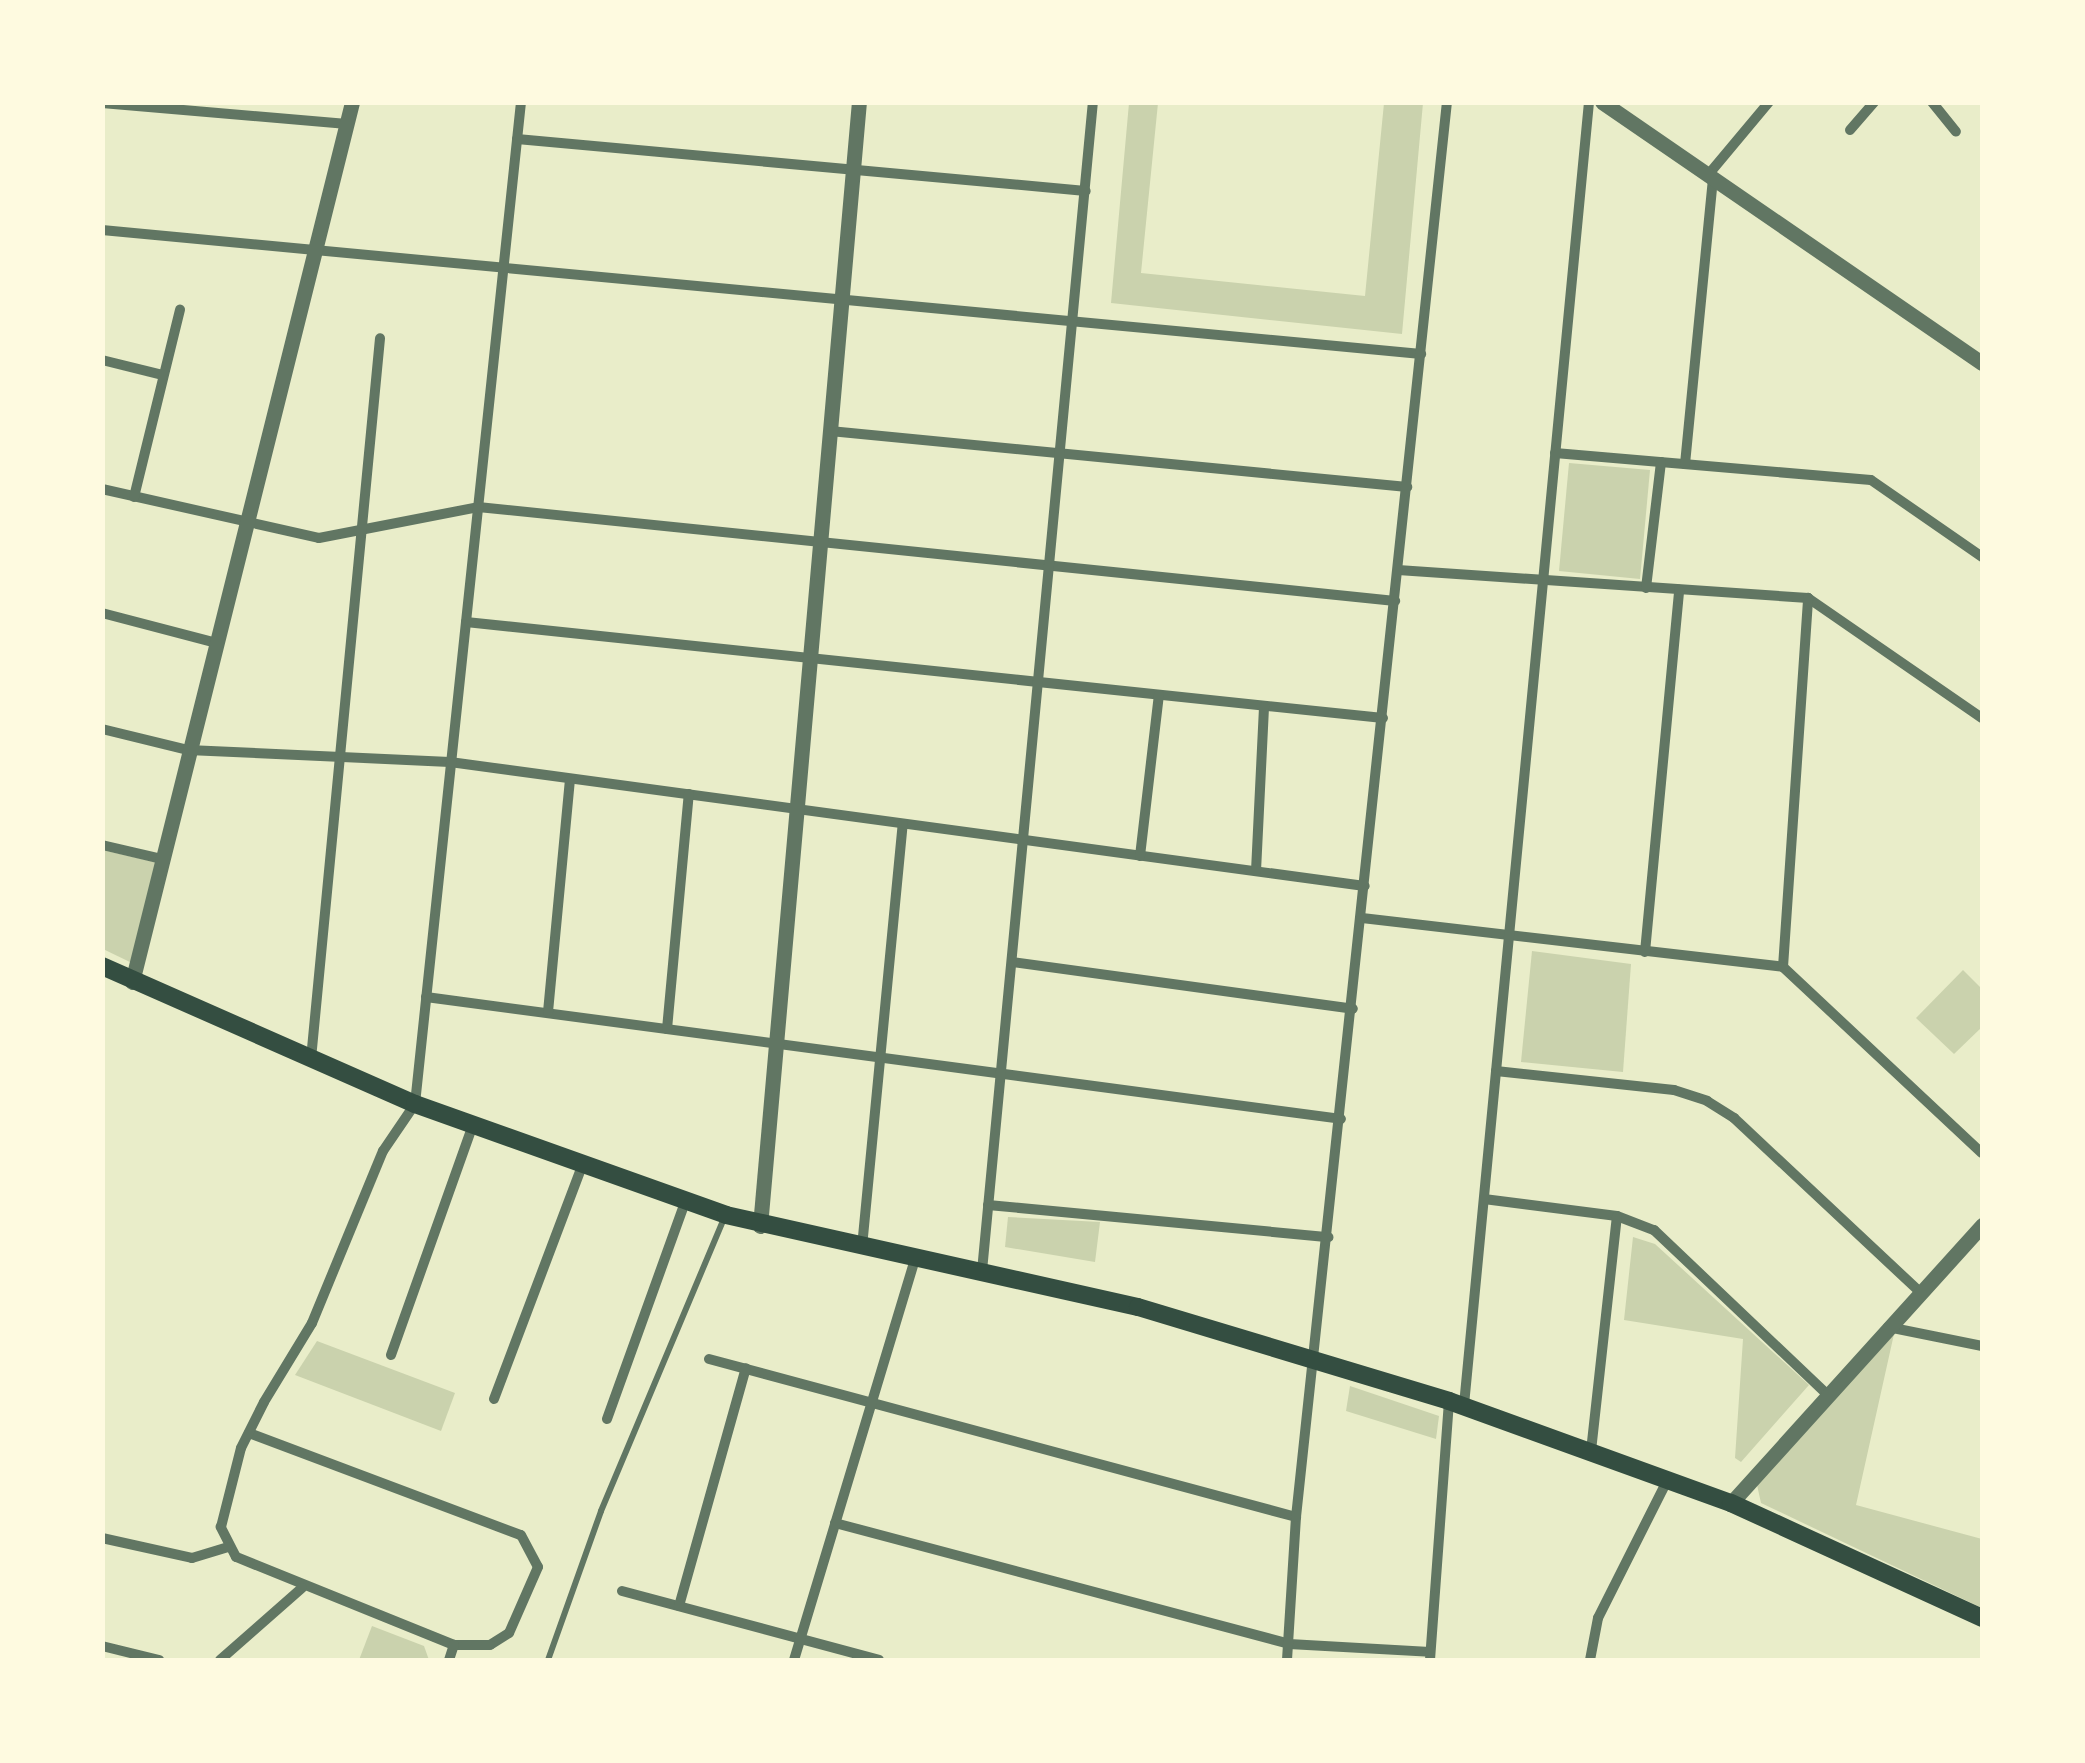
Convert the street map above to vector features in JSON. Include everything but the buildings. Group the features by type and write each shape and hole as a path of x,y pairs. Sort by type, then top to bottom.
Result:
{"main road":[{"path":"102,966 415,1104 760,1226 1138,1306 1457,1403 1732,1503 1982,1618"}],"street":[{"path":"102,102 346,124"},
{"path":"132,982 352,102"},
{"path":"249,1432 527,1540 538,1567 516,1623 500,1642 454,1645 302,1588 227,1547 221,1528 226,1495 249,1432 312,1323 383,1151 415,1104 520,102"},
{"path":"760,1226 859,102"},
{"path":"982,1271 1094,102"},
{"path":"1288,1660 1296,1517 1316,1360 1447,102"},
{"path":"835,1523 1289,1644 1430,1656 1484,1199 1588,102"},
{"path":"1602,102 1982,363"},
{"path":"1685,464 1710,177 1769,102"},
{"path":"1850,130 1874,102"},
{"path":"1932,102 1956,132"},
{"path":"517,139 1086,192"},
{"path":"102,230 1421,354"},
{"path":"134,497 180,310"},
{"path":"311,1059 336,757 380,338"},
{"path":"102,360 164,375"},
{"path":"830,430 1407,487"},
{"path":"1555,453 1871,480 1982,557"},
{"path":"1646,588 1661,462"},
{"path":"102,489 319,538 478,506 1395,600"},
{"path":"1398,570 1808,598 1982,718"},
{"path":"1645,952 1679,590"},
{"path":"1783,967 1808,598"},
{"path":"102,614 216,643"},
{"path":"466,622 1383,718"},
{"path":"1140,856 1159,695"},
{"path":"1256,871 1264,706"},
{"path":"102,729 188,750 450,762 1366,886"},
{"path":"548,1012 570,778"},
{"path":"667,1029 689,794"},
{"path":"862,1247 903,824"},
{"path":"102,844 162,859"},
{"path":"1362,918 1783,967 1982,1153"},
{"path":"1012,962 1353,1009"},
{"path":"426,996 1341,1119"},
{"path":"1496,1071 1674,1090 1707,1101 1734,1118 1921,1293"},
{"path":"391,1355 473,1125"},
{"path":"494,1399 582,1164"},
{"path":"1484,1199 1617,1216 1664,1236 1827,1394"},
{"path":"606,1418 686,1200"},
{"path":"988,1205 1329,1237"},
{"path":"1591,1451 1617,1216"},
{"path":"1732,1503 1982,1226"},
{"path":"794,1660 916,1257"},
{"path":"1887,1327 1982,1346"},
{"path":"709,1359 1296,1517"},
{"path":"679,1606 746,1368"},
{"path":"1590,1660 1598,1618 1668,1478"},
{"path":"102,1538 192,1558 227,1547"},
{"path":"220,1660 302,1588"},
{"path":"622,1591 879,1660"},
{"path":"449,1660 454,1645"},
{"path":"102,1646 160,1660"}],"lane":[{"path":"548,1660 601,1511 726,1215"}],"green space":[{"path":"1129,103 1158,103 1141,273 1365,296 1384,103 1423,103 1402,334 1111,303"},
{"path":"1569,463 1650,470 1640,579 1559,571"},
{"path":"102,850 159,863 134,964 103,949"},
{"path":"1532,951 1631,964 1623,1072 1521,1062"},
{"path":"1963,970 1982,989 1982,1027 1954,1054 1916,1018"},
{"path":"1008,1217 1100,1222 1095,1262 1005,1247"},
{"path":"1633,1237 1655,1244 1809,1385 1741,1462 1735,1458 1743,1339 1624,1320"},
{"path":"1894,1334 1856,1505 1982,1539 1982,1608 1761,1503 1757,1485"},
{"path":"317,1341 455,1393 441,1431 295,1375"},
{"path":"1350,1386 1439,1416 1436,1439 1346,1411"},
{"path":"372,1626 424,1646 429,1660 359,1660"}]}
